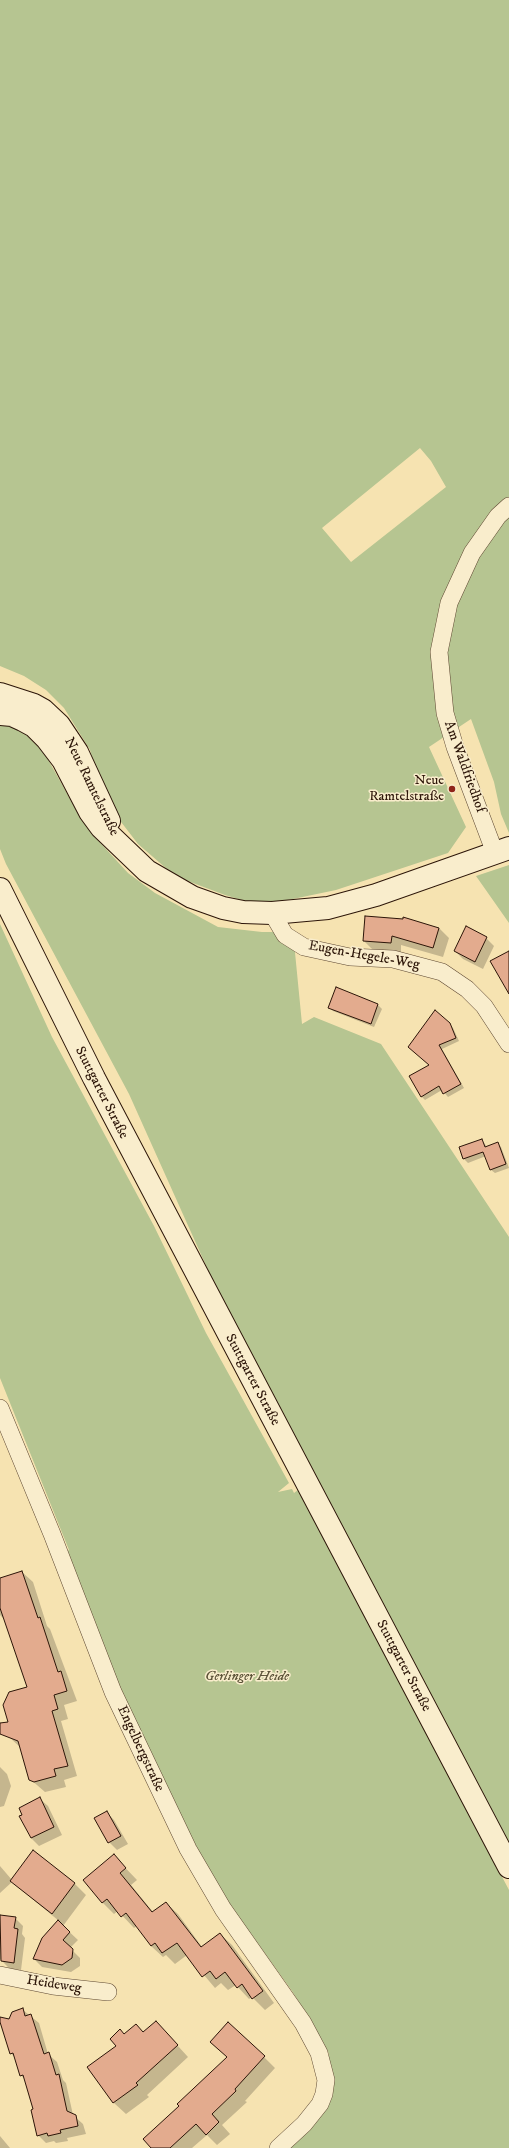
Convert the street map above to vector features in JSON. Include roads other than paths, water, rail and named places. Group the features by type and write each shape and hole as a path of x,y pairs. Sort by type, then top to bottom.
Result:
{"main road":[{"path":"0,682 13,690 23,700"},
{"name":"Neue Ramtelstraße","path":"0,694 23,700 43,710 60,725 77,752 120,846"},
{"name":"Neue Ramtelstraße","path":"0,714 12,715 24,720 34,726 47,739 63,760 90,812 101,828 147,871 192,897 223,908 243,912 272,913 328,908 376,895 502,851"},
{"name":"Stuttgarter Straße","path":"0,889 94,1078 509,1867"}],"street":[{"name":"Am Waldfriedhof","path":"502,851 455,747 445,713 439,652 449,603 472,553 498,516 509,506"},
{"name":"Eugen-Hegele-Weg","path":"272,913 285,935 304,947 350,956 393,959 442,972 467,989 484,1006 509,1044"},
{"name":"Engelbergstraße","path":"0,1408 52,1534 111,1687 158,1788 204,1878 303,2023 320,2053 324,2067 325,2087 320,2104 304,2124 278,2148"},
{"name":"Heideweg","path":"0,1975 53,1986 108,1992"}],"place":[{"name":"Neue Ramtelstraße","path":"452,789"}],"park label":[{"name":"Gerlinger Heide","path":"247,1677"}]}
